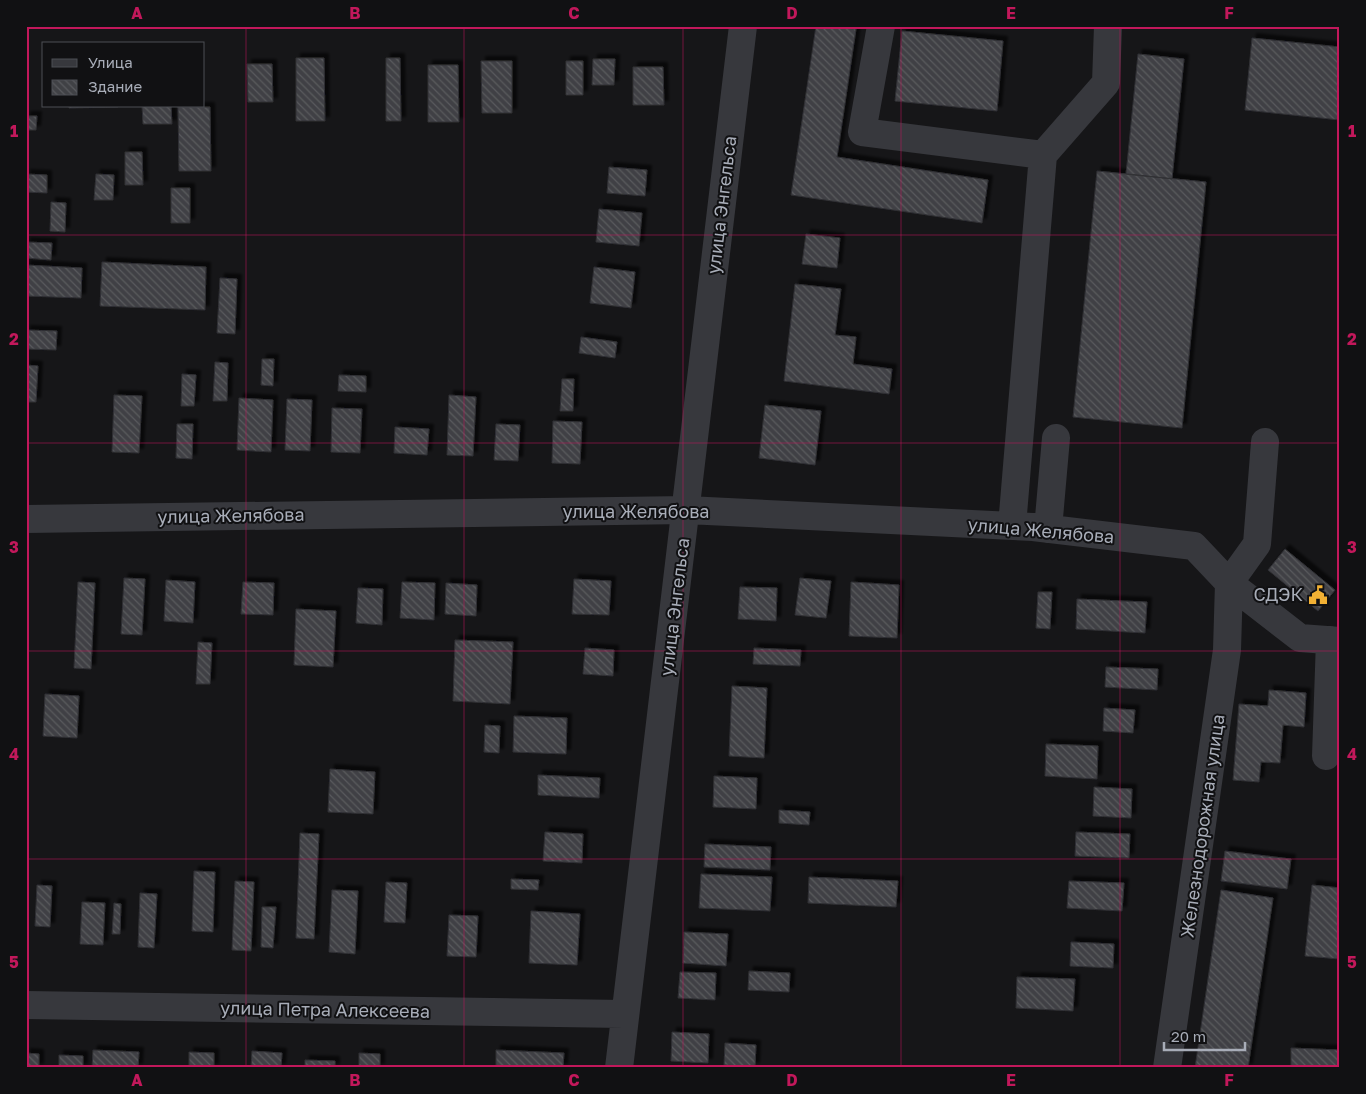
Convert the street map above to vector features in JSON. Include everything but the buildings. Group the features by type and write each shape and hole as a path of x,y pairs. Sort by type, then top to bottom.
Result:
{"street":[{"name":"улица Энгельса","path":"619,1068 624,1014 687,510 743,26"},
{"path":"881,26 862,132 1043,155"},
{"path":"1012,526 1043,155 1106,84 1108,26"},
{"path":"1048,529 1056,438"},
{"path":"1229,582 1257,544 1265,442"},
{"name":"улица Желябова","path":"26,519 687,510 1048,529 1194,546 1229,582 1300,638 1335,641"},
{"name":"Железнодорожная улица","path":"1167,1068 1228,650 1229,582"},
{"path":"1326,756 1335,641"},
{"name":"улица Петра Алексеева","path":"26,1005 624,1014"}],"place":[{"name":"СДЭК","path":"1318,595"}]}
